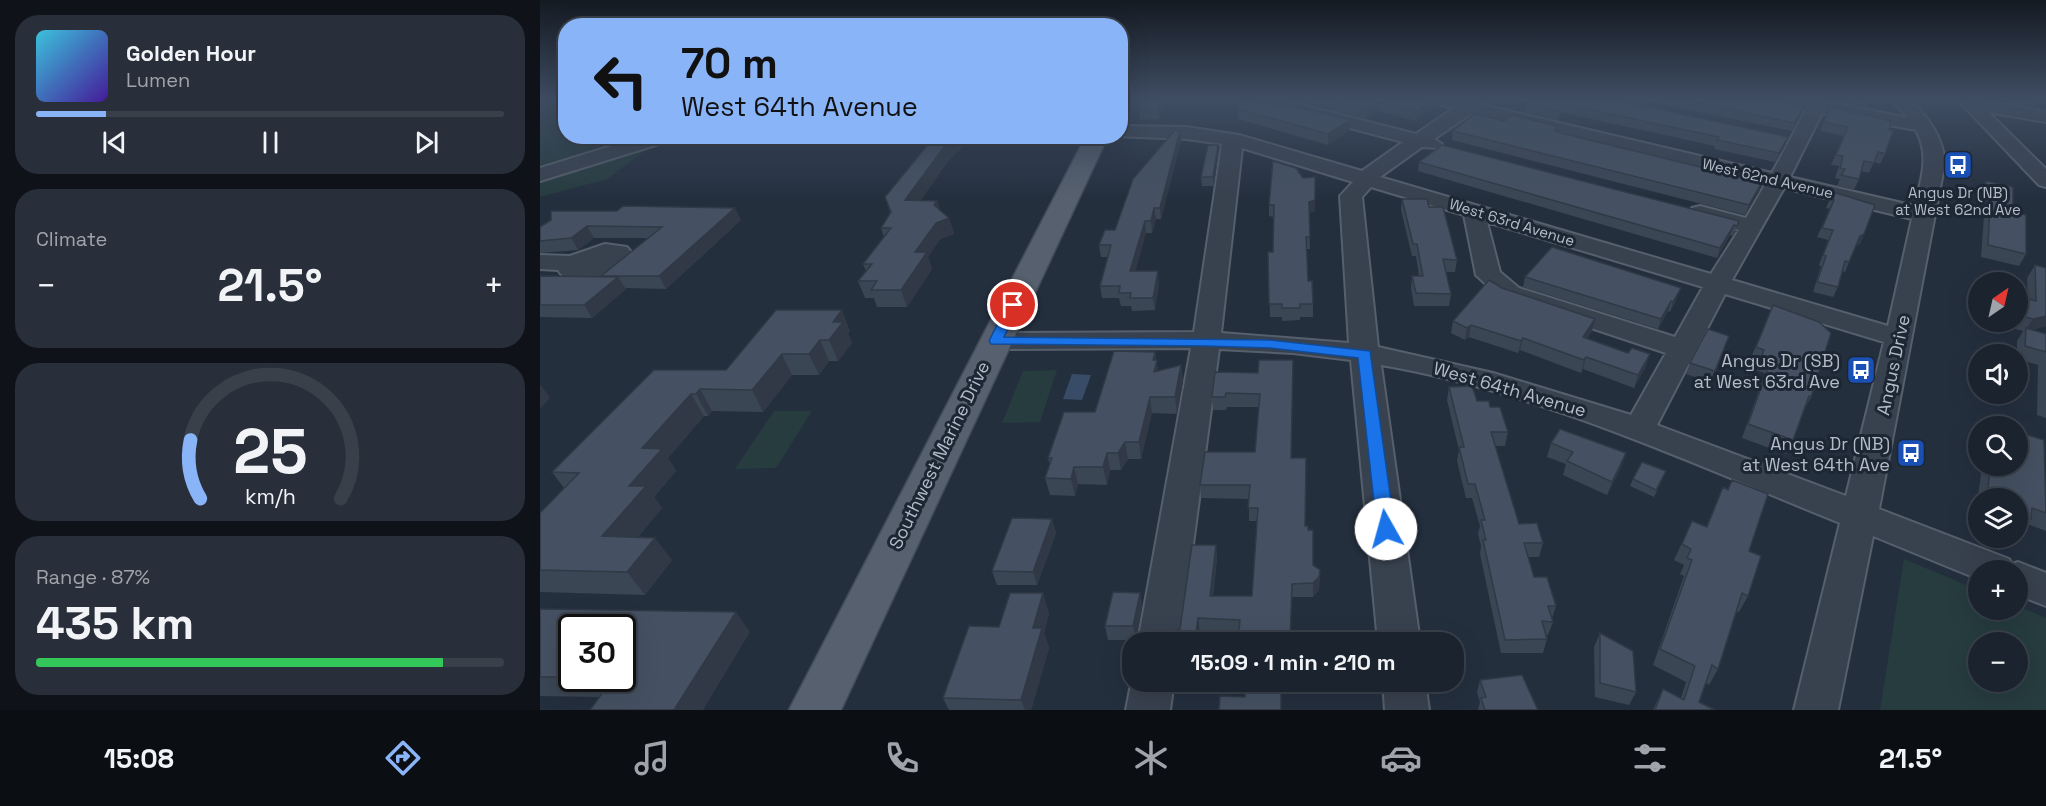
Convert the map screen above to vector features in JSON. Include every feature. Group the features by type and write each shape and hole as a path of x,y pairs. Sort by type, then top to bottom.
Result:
{"main road":[{"name":"Southwest Marine Drive","path":"815,710 1093,144"}],"street":[{"name":"West 63rd Avenue","path":"1129,132 1187,133 1239,141 1899,338"},
{"path":"1386,132 1454,150"},
{"path":"1398,632 1365,354 1351,196 1365,178 1433,132"},
{"name":"West 62nd Avenue","path":"1589,132 1924,215"},
{"path":"1639,429 1718,283 1753,227 1778,180 1792,139 1797,132"},
{"name":"Angus Drive","path":"1816,710 1899,338 1935,162 1927,132"},
{"path":"1998,132 2046,181"},
{"path":"1161,632 1206,342 1230,147 1239,141"},
{"path":"540,175 639,144"},
{"path":"2013,148 2046,152"},
{"path":"1684,209 1753,227"},
{"path":"1479,212 1474,217 1488,275 1509,293 1682,349"},
{"path":"540,262 575,263"},
{"name":"West 64th Avenue","path":"995,341 1270,344 1365,354 1489,381 1561,402 1639,429 1971,560"},
{"path":"2028,582 2046,590"},
{"path":"1148,710 1151,692"},
{"path":"1405,692 1407,710"}],"green space":[{"path":"540,132 558,132 558,144 654,144 607,179 540,197"},
{"path":"1057,370 1040,422 1002,423 1023,371"},
{"path":"774,411 812,411 776,468 735,469"},
{"path":"1904,559 1968,586 1968,620 2028,620 2028,610 2046,618 2046,710 1880,710"}],"water":[{"path":"1072,374 1091,375 1082,400 1063,399"}],"building":[{"path":"1173,132 1180,132 1160,208 1154,208 1151,221 1145,221 1130,271 1158,271 1153,298 1130,298 1131,293 1119,293 1120,286 1100,286 1111,245 1099,245 1105,230 1115,230 1133,179"},
{"path":"1458,132 1558,132 1762,182 1749,205"},
{"path":"1696,132 1765,132 1788,137 1779,153 1717,140 1719,137"},
{"path":"1846,132 1893,132 1885,154 1878,152 1874,163 1864,161 1859,179 1841,175 1845,169 1840,168 1843,156 1836,155"},
{"path":"928,144 947,144 905,200 937,201 934,205 949,218 936,223 915,252 927,252 901,290 871,290 877,281 858,281 872,264 863,264 891,228 881,228 891,212 885,197"},
{"path":"1208,145 1218,145 1213,177 1201,177"},
{"path":"1442,145 1739,221 1720,248 1419,162"},
{"path":"1273,161 1296,168 1303,178 1315,177 1315,200 1309,202 1310,237 1306,237 1308,281 1312,281 1313,304 1300,304 1300,308 1282,308 1282,304 1269,304 1268,252 1273,252 1274,205 1269,205"},
{"path":"1986,181 2013,187 2013,212 2026,215 2026,254 1988,245 1990,205 1986,204"},
{"path":"1833,192 1875,205 1864,234 1860,236 1849,262 1845,261 1838,287 1817,282 1826,256 1823,255 1833,230 1822,228 1834,200 1830,199"},
{"path":"1402,199 1427,199 1429,207 1443,207 1457,260 1443,259 1451,294 1416,293 1412,276 1423,276 1417,244 1413,244"},
{"path":"623,206 735,208 659,276 601,276 662,227 587,226 571,238 540,241 540,227 551,220 551,211 617,211"},
{"path":"1552,247 1681,288 1661,319 1525,277"},
{"path":"2035,265 2046,268 2046,316 2028,318 2028,299 2036,301"},
{"path":"540,276 618,277 584,305 540,305"},
{"path":"1489,280 1502,288 1595,319 1583,337 1628,353 1632,348 1650,354 1638,375 1586,357 1584,360 1523,338 1521,341 1471,325 1467,328 1453,321"},
{"path":"1773,305 1819,322 1831,333 1811,397 1809,396 1793,440 1748,424 1771,360 1761,357 1764,350 1756,347"},
{"path":"776,310 842,310 833,322 843,322 829,340 820,340 809,354 782,354 752,390 700,389 696,394 691,394 642,448 662,449 629,486 646,486 602,536 655,538 627,572 540,570 540,513 579,473 552,472 654,370 726,370"},
{"path":"1708,329 1729,336 1715,371 1690,363"},
{"path":"2028,329 2046,334 2046,352 2025,344"},
{"path":"1114,351 1155,352 1153,360 1157,360 1154,372 1181,365 1175,397 1150,397 1139,442 1125,442 1118,453 1107,453 1103,467 1074,467 1071,479 1045,478 1052,458 1048,458 1064,412 1095,412"},
{"path":"1259,360 1293,360 1291,458 1306,458 1305,526 1308,526 1308,530 1313,530 1313,565 1320,570 1319,577 1313,583 1292,584 1290,632 1239,632 1240,620 1198,618 1196,632 1168,632 1180,629 1192,545 1216,545 1210,596 1252,596 1258,508 1248,508 1250,485 1200,485 1205,452 1255,452 1260,394 1226,393 1225,397 1212,397 1215,372 1258,373"},
{"path":"1472,386 1477,401 1489,401 1490,407 1500,407 1508,432 1491,432 1519,524 1537,523 1543,543 1524,543 1534,577 1547,577 1556,606 1548,606 1553,622 1542,621 1547,639 1505,640 1483,540 1486,540 1481,520 1485,520 1475,484 1468,484 1459,447 1464,447 1449,387"},
{"path":"1560,429 1626,453 1612,482 1567,461 1573,452 1551,443"},
{"path":"2028,435 2044,440 2046,513 2032,508 2031,519 2028,518 2028,488 1988,488 1989,476 2028,476"},
{"path":"1642,462 1666,471 1656,490 1633,479"},
{"path":"1732,480 1768,494 1749,551 1761,556 1748,596 1742,593 1718,669 1712,665 1699,702 1715,710 1655,710 1663,689 1684,700 1695,666 1660,649 1692,560 1687,558 1691,549 1682,544 1692,521 1707,527 1723,487 1728,490"},
{"path":"1012,518 1052,519 1033,572 992,571"},
{"path":"1113,592 1140,593 1133,626 1105,626"},
{"path":"1010,593 1043,593 1033,628 1042,628 1021,700 943,698 969,626 999,627"},
{"path":"540,609 736,612 674,710 590,710 603,692 636,692 636,614 558,614 558,677 540,677"},
{"path":"1600,633 1633,651 1636,692 1600,683"},
{"path":"1522,675 1538,710 1485,710 1481,698 1486,697 1480,680"},
{"path":"1245,692 1281,692 1281,710 1219,710 1220,696 1245,697"}],"place":[{"name":"Angus Dr (NB) at West 62nd Ave","path":"1958,165"},
{"name":"Angus Dr (SB) at West 63rd Ave","path":"1861,370"},
{"name":"Angus Dr (NB) at West 64th Ave","path":"1911,453"}],"route":[{"path":"1013,305 995,341 1270,344 1365,354 1386,529"}]}
